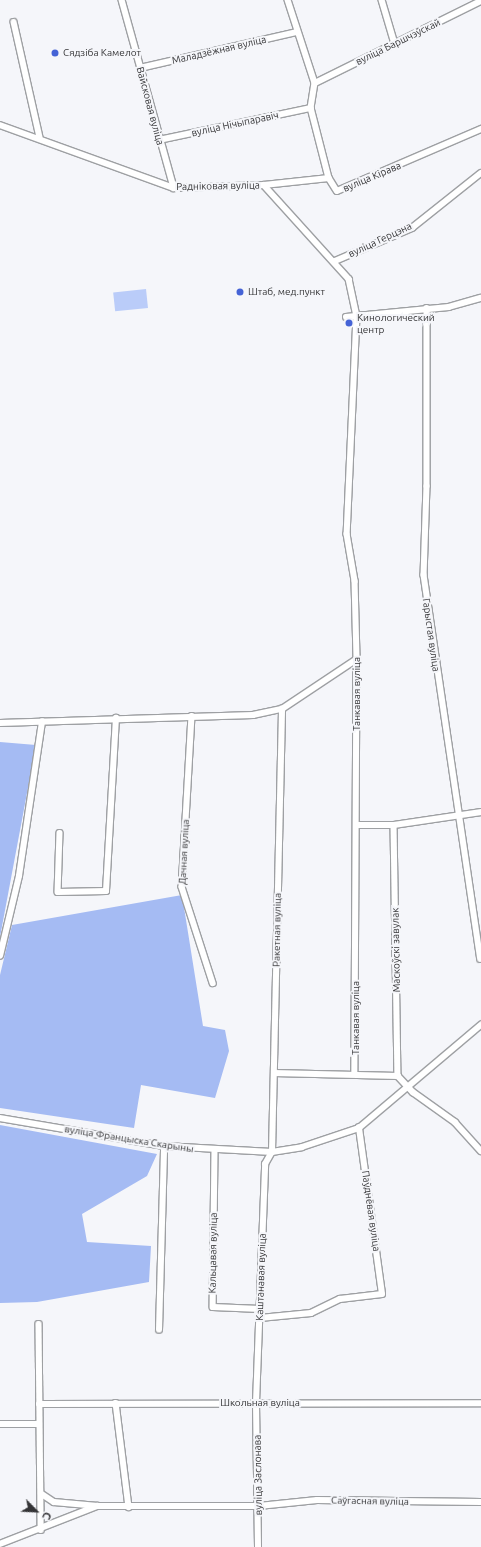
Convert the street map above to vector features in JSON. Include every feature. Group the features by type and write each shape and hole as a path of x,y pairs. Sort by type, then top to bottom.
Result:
{"street":[{"name":"Вайсковая вуліца","path":"122,0 159,140 174,188"},
{"path":"288,0 297,32 315,83 311,108 329,178"},
{"path":"382,0 395,44"},
{"name":"вуліца Баршчэўскай","path":"315,83 481,1"},
{"path":"14,22 40,137"},
{"name":"Маладзёжная вуліца","path":"140,68 297,32"},
{"name":"вуліца Нічыпаравіч","path":"159,140 311,108"},
{"name":"Радніковая вуліца","path":"0,125 40,137 144,180 174,188 264,185 335,261 349,279 357,316"},
{"name":"вуліца Кірава","path":"264,185 329,178 332,187 342,191 481,129"},
{"name":"вуліца Герцэна","path":"335,261 412,228 481,173"},
{"path":"346,317 466,304 481,298"},
{"name":"Гарыстая вуліца","path":"427,308 424,575 481,959"},
{"name":"Танкавая вуліца","path":"355,1072 357,659 355,581 347,534 357,316"},
{"path":"0,723 116,718 253,715 282,709 357,659"},
{"name":"Ракетная вуліца","path":"272,1152 282,709"},
{"name":"Дачная вуліца","path":"192,716 182,887 213,984"},
{"path":"60,833 58,892 106,891 116,718"},
{"path":"0,956 19,876 42,722"},
{"path":"357,825 394,825 481,812"},
{"name":"Маскоўскі завулак","path":"394,825 398,1076"},
{"name":"вуліца Францыска Скарыны","path":"0,1118 164,1146 215,1151 272,1152 322,1143 359,1128 409,1088 481,1025"},
{"path":"274,1073 355,1072 398,1076 409,1088 456,1122 481,1151"},
{"name":"Паўднёвая вуліца","path":"260,1318 310,1313 340,1299 382,1294 359,1128"},
{"path":"159,1330 164,1146"},
{"name":"Кальцавая вуліца","path":"215,1151 213,1307 260,1309"},
{"name":"Каштанавая вуліца","path":"256,1403 266,1164 272,1152"},
{"path":"39,1324 38,1424 42,1494 41,1530"},
{"path":"116,1403 129,1507"},
{"name":"вуліца Заслонава","path":"256,1403 259,1506 258,1547"},
{"name":"Школьная вуліца","path":"39,1404 481,1403"},
{"path":"0,1424 38,1424"},
{"name":"Саўгасная вуліца","path":"42,1494 54,1502 129,1507 259,1506 317,1500 481,1502"},
{"path":"0,1544 41,1530 98,1506"}],"shaded area":[{"path":"146,289 148,308 115,311 113,292"},
{"path":"0,742 36,745 0,937"},
{"path":"182,895 203,1026 225,1030 229,1051 215,1098 141,1085 134,1128 0,1108 0,975 12,925"},
{"path":"0,1125 157,1154 147,1176 82,1214 87,1242 151,1246 149,1282 37,1302 0,1303"}],"place":[{"name":"Сядзіба Камелот","path":"55,53"},
{"name":"Штаб, мeд.пункт","path":"240,292"},
{"name":"Кинологический центр","path":"349,323"}]}
